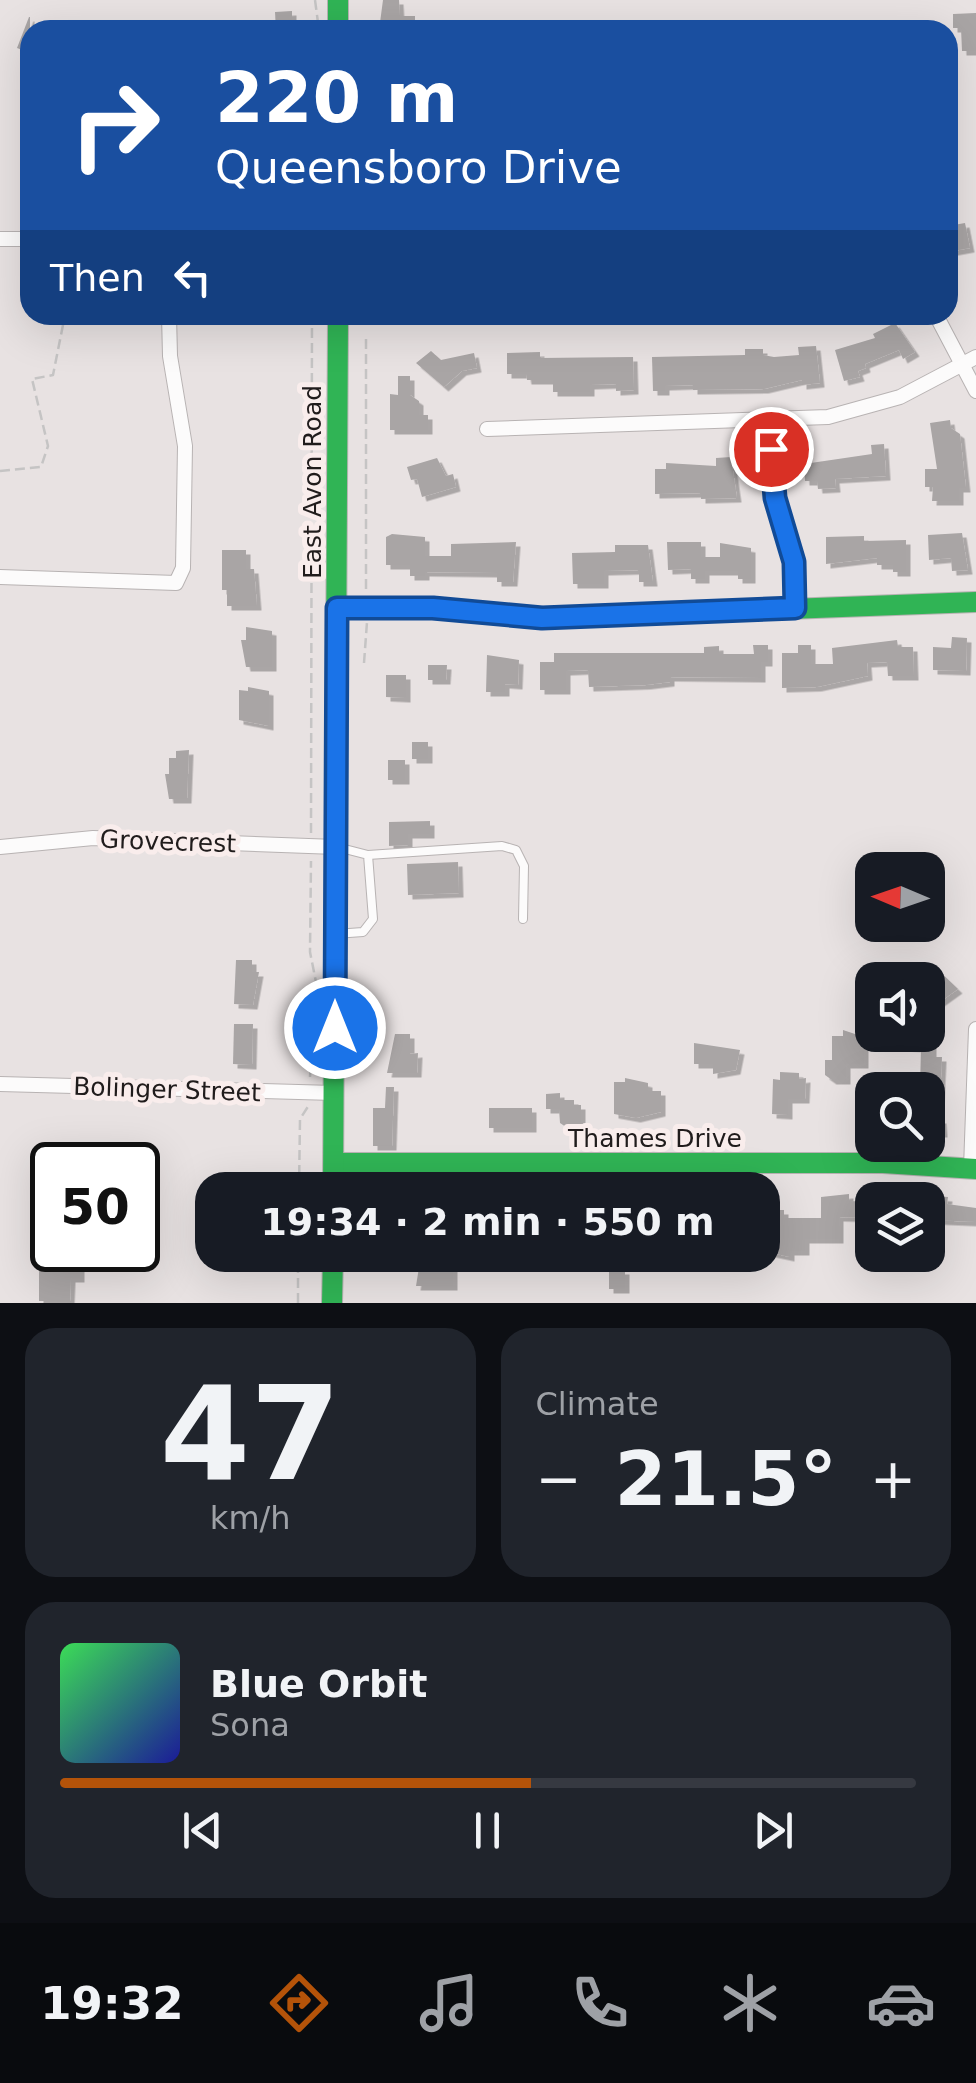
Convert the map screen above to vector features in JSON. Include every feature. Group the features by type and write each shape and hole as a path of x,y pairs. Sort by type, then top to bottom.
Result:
{"street":[{"path":"0,577 176,583 184,568 185,446 170,356 170,325"},
{"name":"East Avon Road","path":"334,1172 338,325"},
{"path":"943,325 969,361 976,392"},
{"path":"487,428 770,420 858,412 900,398 969,361"},
{"path":"770,420 772,478 794,562 795,608"},
{"path":"337,608 433,608 542,618 976,602"},
{"name":"Grovecrest","path":"0,847 93,838 336,847"},
{"path":"974,1168 976,1028"},
{"name":"Bolinger Street","path":"0,1084 334,1093"},
{"name":"Thames Drive","path":"334,1163 884,1163 974,1168"},
{"path":"332,1303 333,1272"}],"lane":[{"path":"336,847 368,855 487,847 516,850 524,866 522,920"},
{"path":"336,934 364,932 372,919 368,855"}],"path":[{"path":"0,471 41,467 48,446 32,380 54,375 63,325"},
{"path":"299,1172 300,1119 309,1107 316,982 310,952 312,325"},
{"path":"364,663 366,336"},
{"path":"298,1272 298,1303"}],"building":[{"path":"383,0 399,0 400,16 415,16 415,20 380,20"},
{"path":"292,11 292,20 275,20 275,12"},
{"path":"976,13 976,51 962,51 961,28 953,14"},
{"path":"965,223 970,248 958,250 958,224"},
{"path":"896,325 915,352 903,359 899,350 865,364 866,368 858,371 860,377 844,381 835,350 875,338 873,334"},
{"path":"816,346 820,383 802,385 802,380 764,389 693,390 693,385 665,386 665,391 653,391 652,357 745,355 745,349 763,349 763,355 774,357 799,355 798,347"},
{"path":"431,351 441,360 474,353 477,368 462,371 444,387 416,363"},
{"path":"540,352 540,358 633,357 634,390 616,391 616,384 590,385 590,392 553,392 553,380 527,380 526,374 507,374 507,353"},
{"path":"398,376 410,376 410,395 419,401 419,415 428,415 428,430 390,430 390,394 398,395"},
{"path":"950,420 951,428 960,434 966,488 959,488 959,501 932,501 933,487 925,487 925,469 937,469 930,423"},
{"path":"884,444 886,476 835,479 836,488 818,489 817,481 805,481 804,464 872,454 871,445"},
{"path":"731,457 737,498 701,499 701,493 655,494 655,469 666,469 666,463 716,466 716,458"},
{"path":"437,458 446,476 453,474 456,487 422,497 417,479 411,480 407,467"},
{"path":"962,533 968,570 952,571 951,558 929,560 928,535"},
{"path":"864,536 864,541 906,540 906,572 893,572 893,565 877,565 877,558 826,564 826,537"},
{"path":"386,537 425,537 425,556 451,556 451,544 516,542 513,582 497,582 497,573 425,572 425,576 410,576 410,565 386,565"},
{"path":"667,542 701,542 701,557 720,557 720,543 751,548 751,579 738,579 738,571 705,571 705,579 691,579 691,569 668,570"},
{"path":"615,545 648,545 653,582 639,582 639,570 604,571 604,584 573,584 572,553 615,552"},
{"path":"222,550 246,550 246,569 254,569 257,606 227,606 227,590 222,590"},
{"path":"246,627 272,631 272,667 246,667 241,640 246,640"},
{"path":"952,637 967,638 966,671 933,670 933,647 951,648"},
{"path":"897,640 898,647 913,647 914,676 888,676 887,662 867,663 868,676 817,687 782,688 782,653 798,653 798,645 811,645 811,664 833,664 832,648"},
{"path":"753,645 768,645 768,662 761,662 761,678 670,677 670,682 646,685 589,687 588,670 566,671 566,690 540,690 540,662 554,662 554,653 704,653 704,647 719,646 719,654 754,654"},
{"path":"487,655 519,660 518,685 505,684 505,692 486,692"},
{"path":"428,665 447,665 446,680 428,680"},
{"path":"386,675 406,675 406,698 386,697"},
{"path":"248,687 269,691 269,726 239,720 239,690 248,691"},
{"path":"412,742 428,742 428,759 412,759"},
{"path":"189,750 187,799 169,799 165,774 169,774 169,758 176,758 176,751"},
{"path":"388,760 405,760 405,780 388,780"},
{"path":"430,821 430,834 408,834 408,845 389,846 389,822"},
{"path":"458,862 459,893 408,895 407,864"},
{"path":"236,960 252,960 252,972 259,972 253,1005 234,1004"},
{"path":"945,977 958,989 945,998"},
{"path":"234,1024 253,1024 252,1065 233,1064"},
{"path":"843,1030 855,1034 855,1052 864,1052 864,1064 846,1064 846,1080 832,1080 825,1075 825,1060 832,1060 832,1036 843,1036"},
{"path":"395,1034 410,1034 410,1054 418,1053 417,1073 387,1073"},
{"path":"694,1043 740,1050 736,1070 713,1074 713,1064 694,1064"},
{"path":"921,1052 942,1057 941,1072 920,1072"},
{"path":"780,1072 799,1073 799,1079 806,1078 805,1099 788,1099 788,1115 772,1114 773,1079 780,1080"},
{"path":"625,1078 648,1083 648,1091 661,1091 661,1112 636,1118 614,1114 614,1082 625,1082"},
{"path":"386,1087 394,1087 392,1146 373,1146 373,1108 385,1108"},
{"path":"560,1093 560,1100 574,1100 574,1105 581,1105 581,1126 566,1127 560,1123 559,1109 546,1109 546,1094"},
{"path":"489,1108 532,1108 532,1128 489,1128"},
{"path":"849,1194 849,1201 855,1201 855,1217 839,1217 839,1239 805,1239 805,1251 790,1251 790,1257 780,1255 780,1210 784,1210 784,1218 821,1218 821,1197"},
{"path":"945,1197 947,1204 976,1208 976,1222 945,1221"},
{"path":"39,1272 80,1272 80,1278 71,1278 70,1301 39,1301"},
{"path":"418,1272 453,1272 453,1286 416,1286"},
{"path":"609,1272 625,1272 625,1289 609,1289"}],"traffic: fast":[{"path":"338,0 338,20"},
{"path":"333,1172 338,325"},
{"path":"337,608 433,608 543,618 976,602"},
{"path":"334,1163 883,1163 976,1169"},
{"path":"332,1303 333,1272"}],"route":[{"path":"335,1028 337,608 433,608 542,618 795,608 794,562 775,498 771,449"}]}
